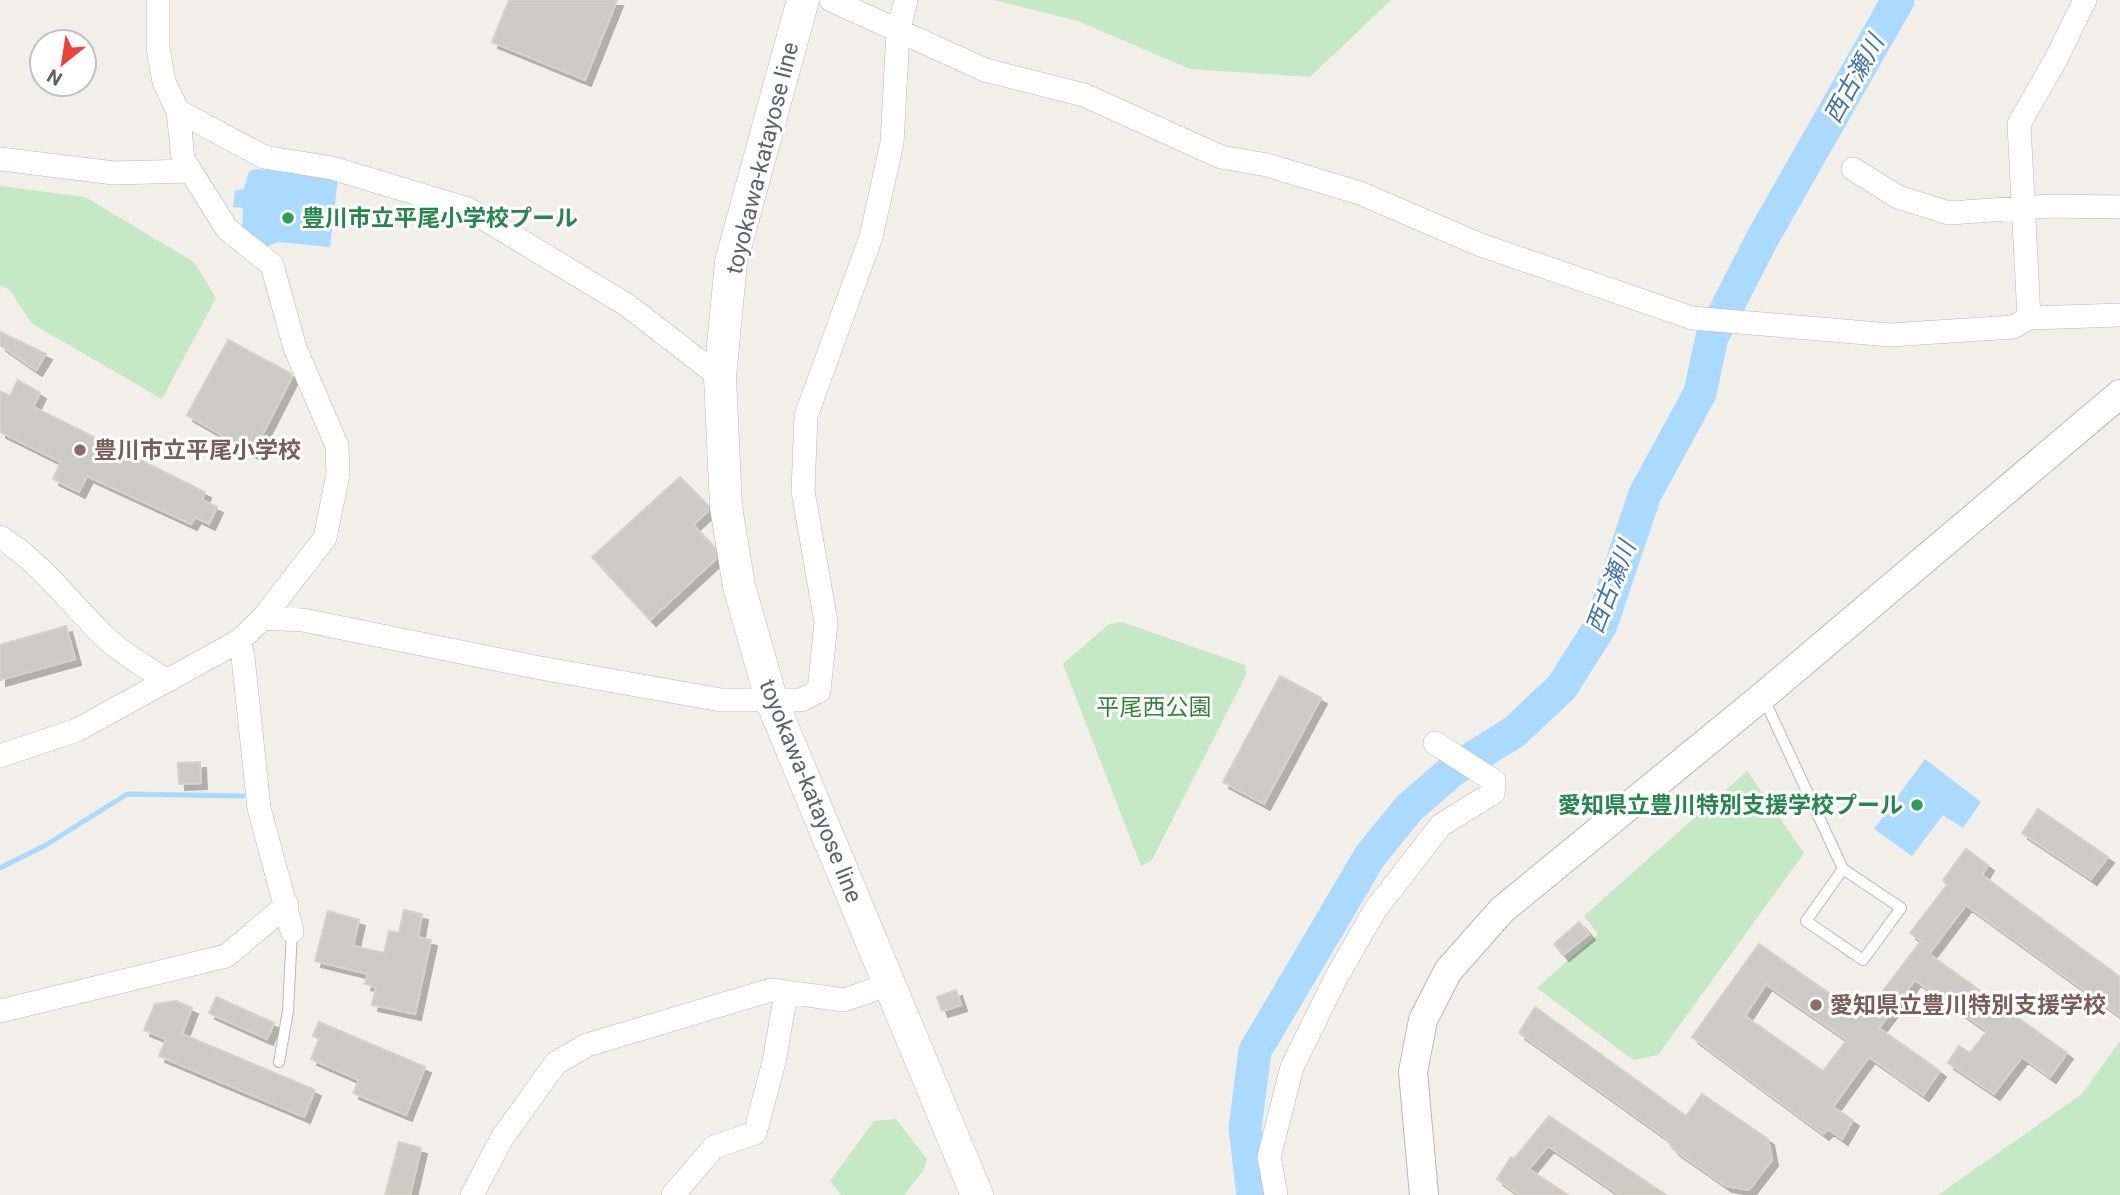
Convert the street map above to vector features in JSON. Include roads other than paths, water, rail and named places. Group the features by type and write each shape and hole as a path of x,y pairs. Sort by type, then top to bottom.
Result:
{"main road":[{"name":"toyokawa-katayose line","path":"803,0 731,262 720,377 726,507 739,586 772,702 977,1195"}],"street":[{"path":"0,755 77,730 239,640 262,618 325,538 338,474 337,446 295,348 272,265 226,229 183,159 178,111 164,82 158,48 158,0"},
{"path":"831,0 898,33 985,70 1084,95 1221,157 1267,165 1360,193 1478,244 1692,318 1890,335 2013,327 2029,318 2120,315"},
{"path":"262,618 303,620 535,667 721,700 801,700 819,691 826,647 825,622 803,491 806,416 871,237 892,142 898,33 906,0"},
{"path":"2029,318 2019,124 2056,60 2085,0"},
{"path":"178,111 264,157 332,168 468,209 627,305 720,377"},
{"path":"0,159 114,173 190,171"},
{"path":"1853,169 1898,197 1949,213 2120,206"},
{"path":"1424,1195 1413,1072 1423,1020 1448,971 1502,910 1763,696 2120,394"},
{"path":"0,537 26,554 47,573 107,640 167,681"},
{"path":"239,640 260,808 292,932"},
{"path":"1276,1195 1269,1157 1292,1067 1336,976 1375,910 1441,825 1493,793 1494,781 1435,743"},
{"path":"0,1011 226,956 287,905"},
{"path":"472,1195 502,1138 556,1063 587,1045 771,990 844,1000 890,984"},
{"path":"673,1195 714,1147 755,1133 775,1062 786,992"}],"lane":[{"path":"1763,696 1843,869 1901,908 1863,961 1806,920 1843,869"},
{"path":"279,1062 288,1011 292,932"}],"water":[{"name":"豊川市立平尾小学校プール","path":"257,169 338,177 330,247 279,242 265,247 242,228 243,208 233,207 235,191 244,189 249,171"},
{"path":"1925,759 1981,802 1963,828 1943,815 1912,856 1874,829"}],"waterway":[{"name":"西古瀬川","path":"1253,1195 1245,1128 1255,1051 1370,856 1409,808 1453,770 1514,732 1562,687 1601,625 1645,494 1700,393 1712,337 1762,239 1898,0"},
{"path":"0,868 46,845 127,794 243,796"}],"place":[{"name":"豊川市立平尾小学校プール","path":"288,218"},
{"name":"豊川市立平尾小学校","path":"80,450"},
{"name":"愛知県立豊川特別支援学校プール","path":"1917,805"},
{"name":"愛知県立豊川特別支援学校","path":"1816,1005"}],"park label":[{"name":"平尾西公園","path":"1154,707"}]}
